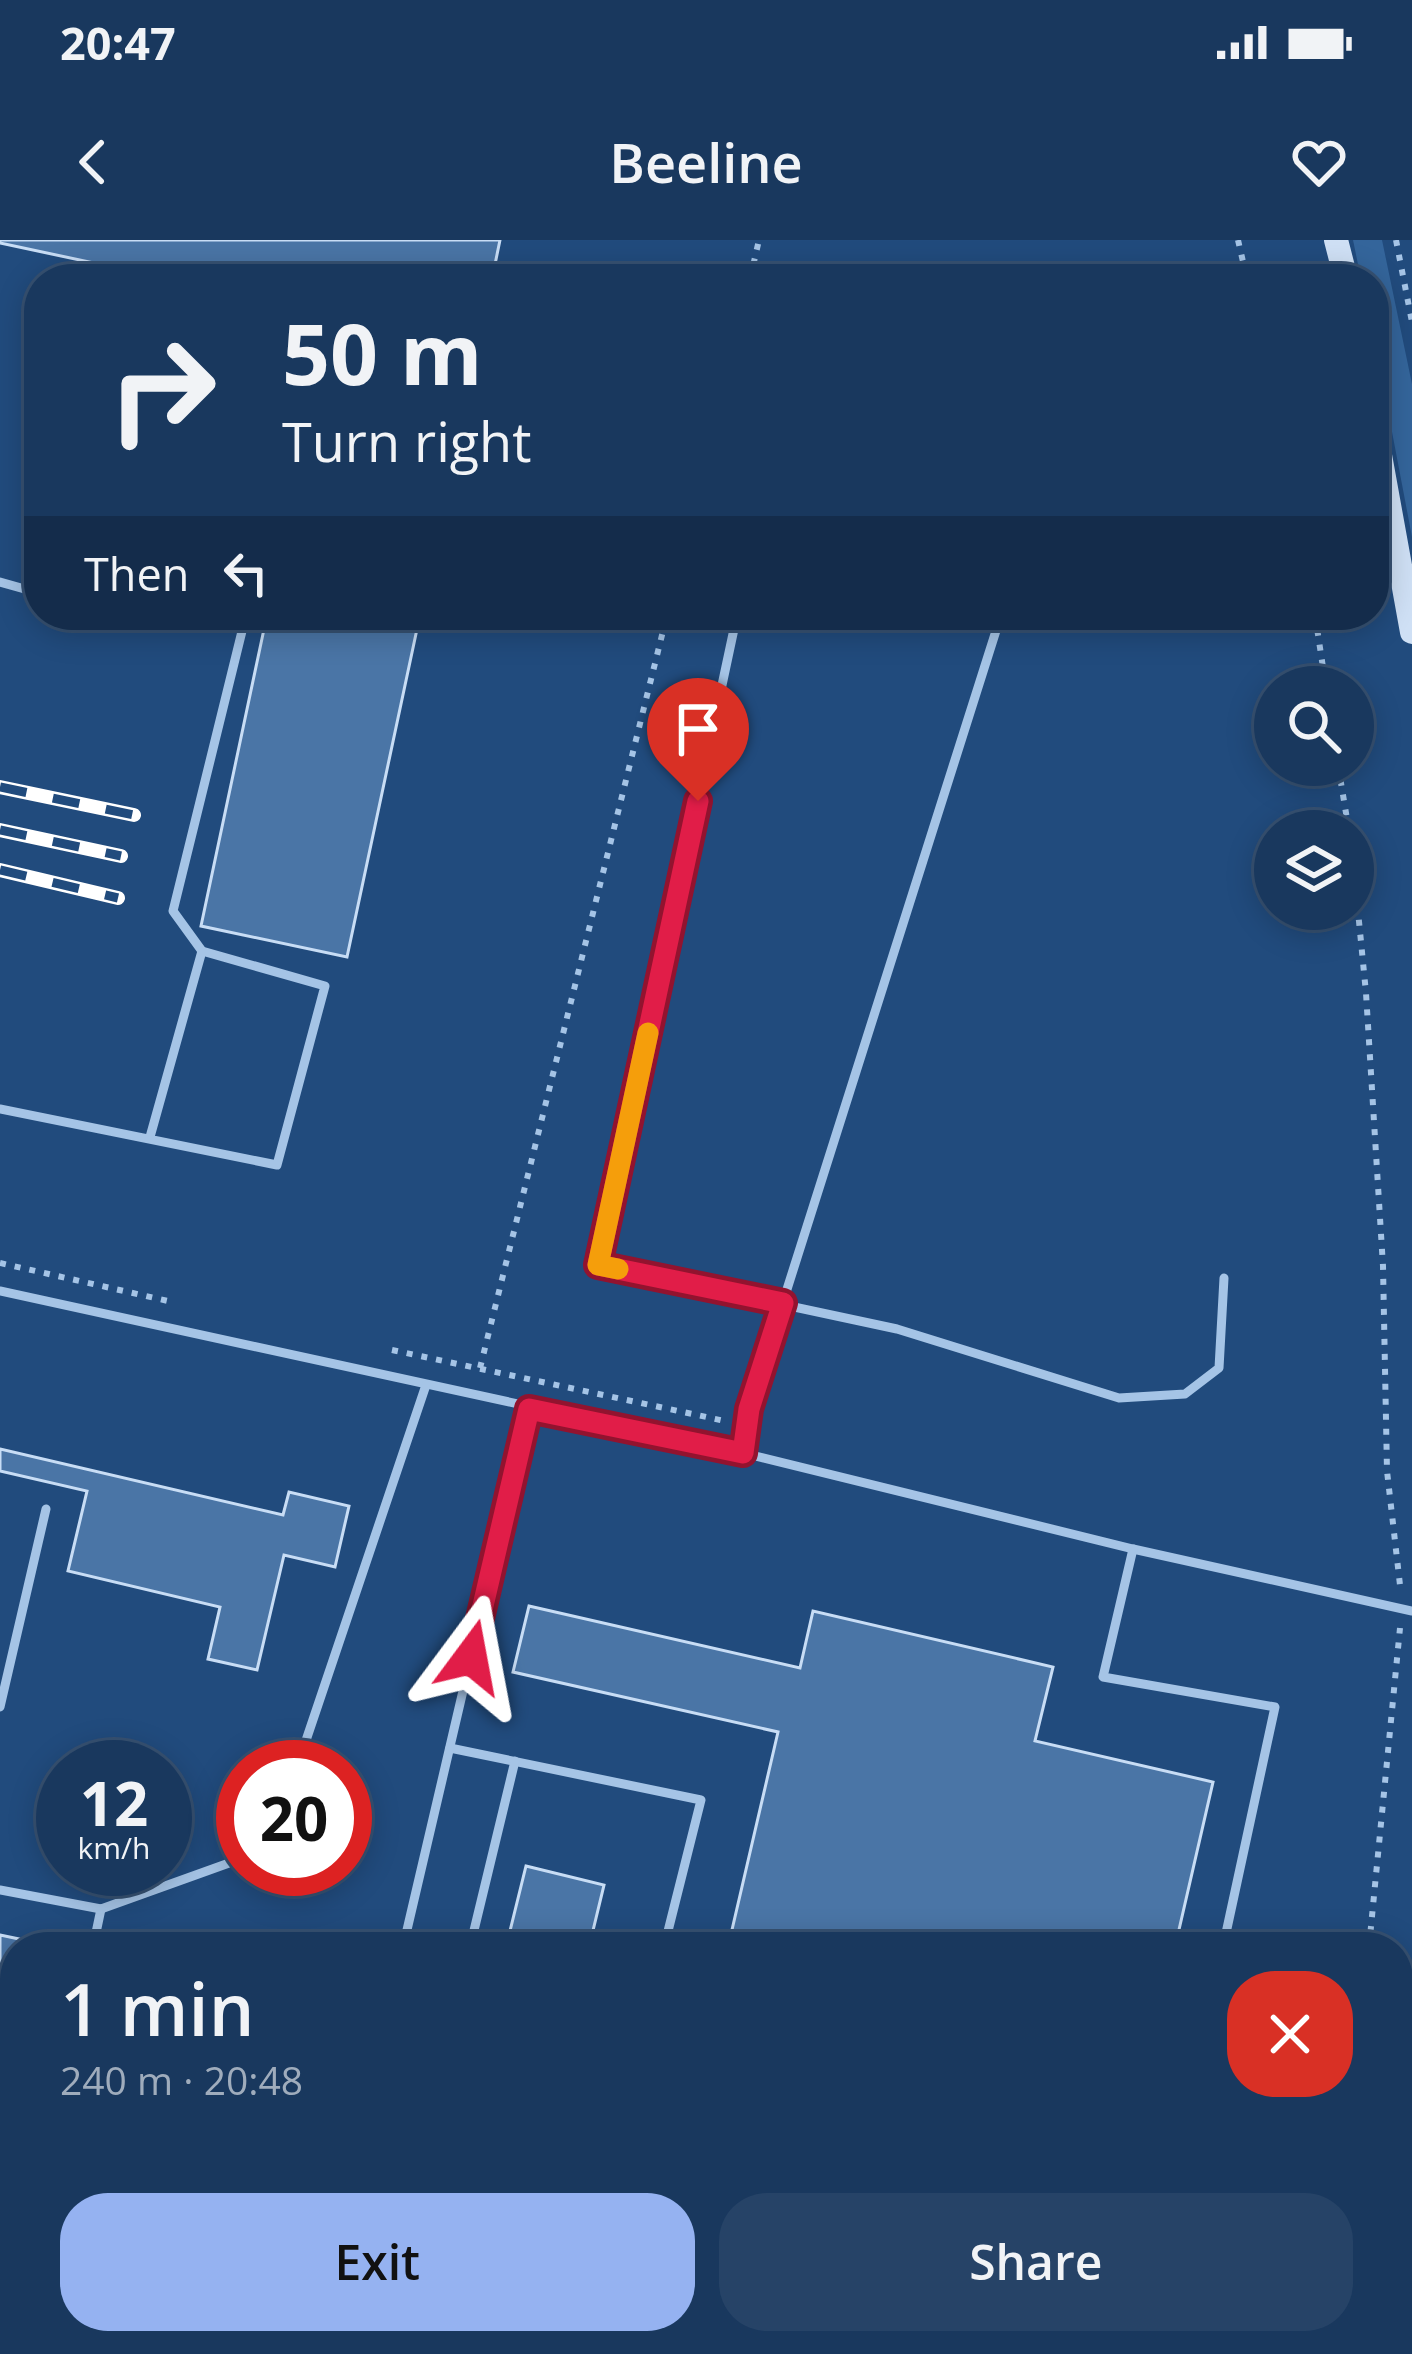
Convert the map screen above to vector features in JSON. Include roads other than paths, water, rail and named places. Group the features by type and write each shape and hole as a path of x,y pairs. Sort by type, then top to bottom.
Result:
{"main road":[{"path":"1389,505 1412,632"}],"lane":[{"path":"0,1109 277,1165 326,986 202,951 173,911 242,630"},
{"path":"734,630 598,1265 897,1329 1119,1398 1185,1394 1220,1368 1224,1279"},
{"path":"743,1453 746,1426 783,1303 996,630"},
{"path":"150,1137 202,951"},
{"path":"0,1291 743,1453 1133,1549 1407,1610"},
{"path":"306,1740 426,1384"},
{"path":"407,1932 529,1409"},
{"path":"0,1707 46,1509"},
{"path":"1133,1549 1103,1676 1275,1707 1226,1932"},
{"path":"450,1748 700,1800 668,1932"},
{"path":"474,1932 515,1761"},
{"path":"0,1890 101,1909 216,1868"},
{"path":"96,1932 101,1909"}],"railway":[{"path":"0,787 134,815"},
{"path":"0,830 121,856"},
{"path":"0,870 118,898"}]}
